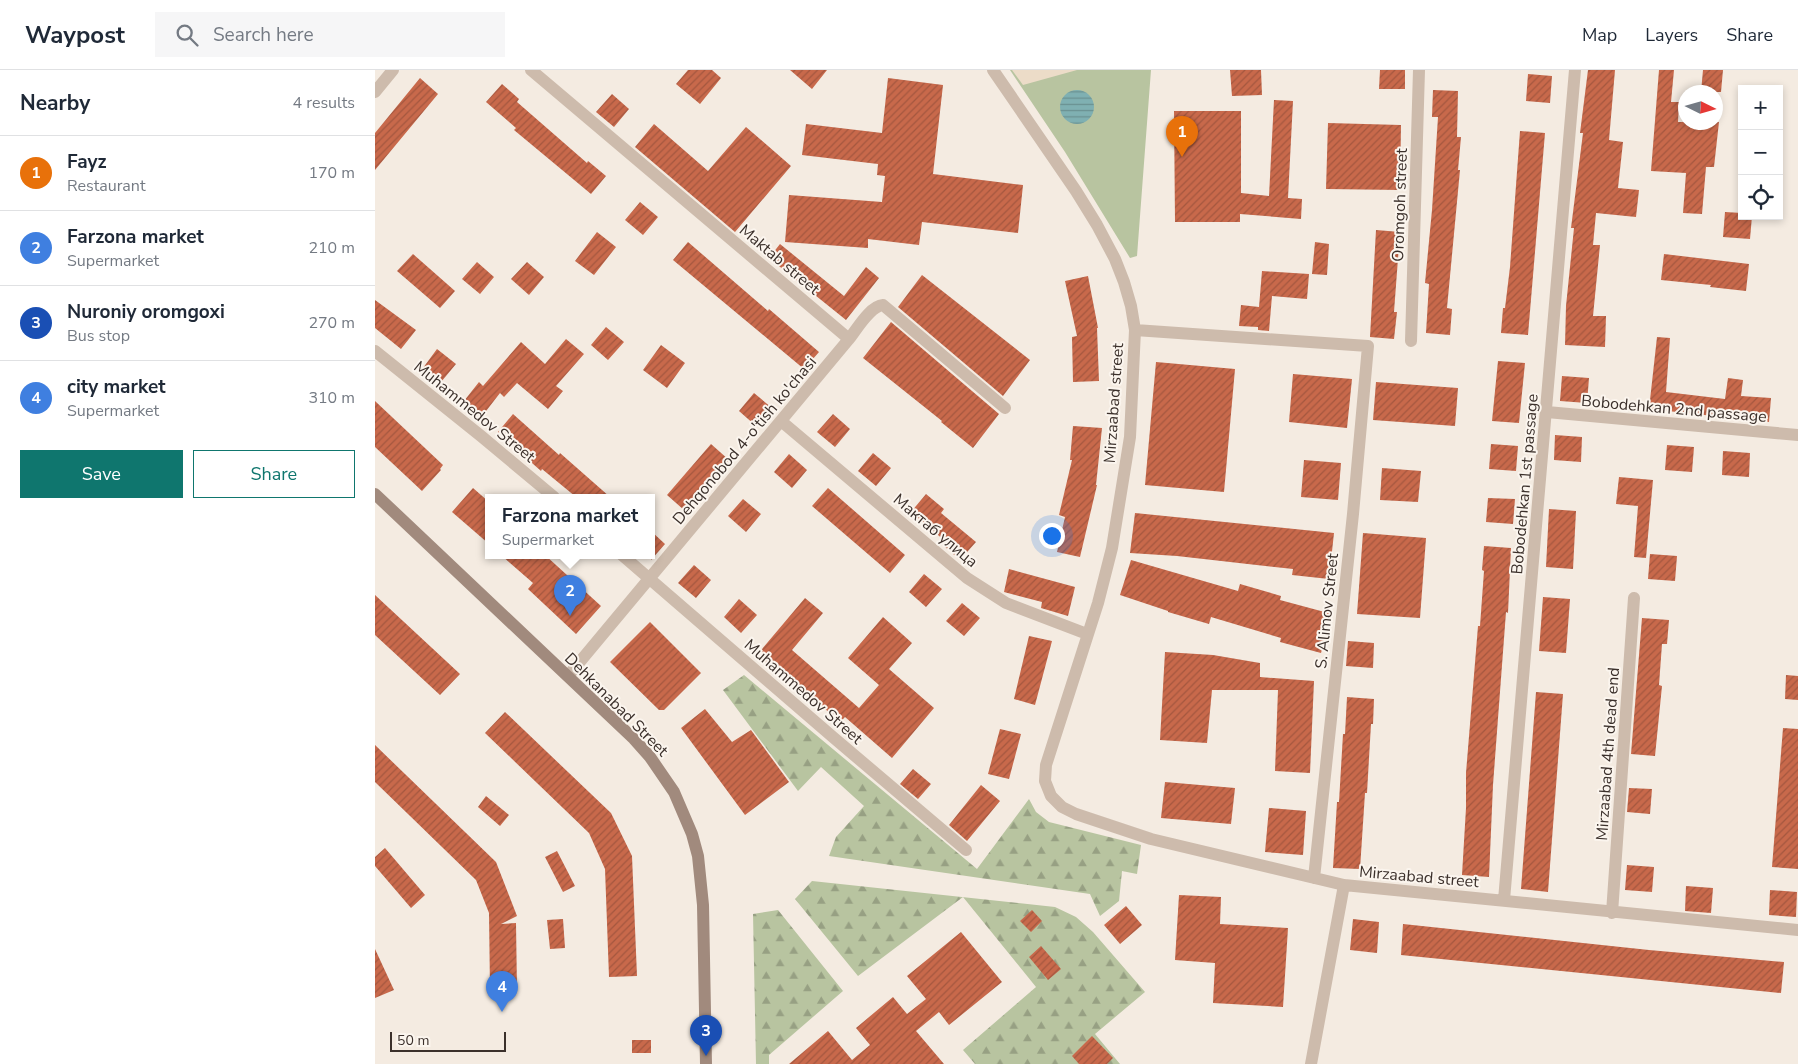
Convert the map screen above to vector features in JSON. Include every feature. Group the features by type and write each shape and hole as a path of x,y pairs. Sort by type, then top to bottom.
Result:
{"main road":[{"name":"Dehkаnabad Street","path":"375,494 619,724 650,757 673,792 692,834 698,856 702,896 706,1064"}],"street":[{"path":"375,92 393,70"},
{"name":"Maktab street","path":"531,70 849,339"},
{"name":"Mirzaаbаd street","path":"993,70 1076,191 1102,234 1124,282 1135,330 1130,437 1111,548 1098,603 1046,765 1045,781 1051,796"},
{"name":"Oromgoh street","path":"1411,341 1419,70"},
{"name":"Bobodehkan 1st passage","path":"1504,900 1575,70"},
{"path":"849,339 871,310 878,305 883,305 1005,408"},
{"name":"S. Alimov Street","path":"1135,330 1368,346 1353,514 1314,878"},
{"name":"Dehqonobod 4-o'tish ko'chasi","path":"568,676 849,339"},
{"name":"Muhammedov Street","path":"375,351 550,494"},
{"name":"Bobodehkan 2nd passage","path":"1547,412 1798,435"},
{"name":"Мактаб улица","path":"781,421 967,578 1006,603 1087,634"},
{"name":"Muhammedov Street","path":"627,559 966,850"},
{"name":"Mirzaabad 4th dead end","path":"1612,913 1634,598"},
{"name":"Mirzaabad street","path":"1051,796 1055,802 1068,811 1151,839 1344,885 1798,930"},
{"path":"1311,1064 1344,885"}],"green space":[{"path":"1010,70 1151,70 1137,256 1130,258 1065,152"},
{"path":"744,675 977,869 1029,799 1036,812 1049,822 1141,845 1137,874 1122,871 1119,901 1100,916 1090,894 829,856 836,837 864,806 821,767 798,791 723,690"},
{"path":"812,881 963,897 858,976 795,899"},
{"path":"963,897 1055,907 1076,917 1093,932 1145,992 1095,1034 1120,1064 975,1064 963,1050 1036,987"},
{"path":"778,910 843,991 769,1055 769,1064 756,1064 753,914"}],"shaded area":[{"path":"1012,70 1077,70 1023,85"}],"water":[{"path":"1077,90 1089,95 1094,107 1089,119 1077,124 1065,119 1060,107 1065,95"}],"building":[{"path":"688,70 712,70 721,78 700,104 676,84"},
{"path":"790,70 827,70 812,89"},
{"path":"1230,70 1261,70 1262,95 1232,96"},
{"path":"1380,70 1405,70 1405,89 1379,89"},
{"path":"1588,70 1615,70 1609,140 1623,142 1618,188 1639,190 1636,217 1596,213 1593,245 1600,245 1593,316 1606,316 1605,347 1565,345 1566,306 1574,228 1571,228 1583,133 1580,133"},
{"path":"1659,70 1674,70 1671,102 1678,102 1678,130 1718,130 1714,167 1706,167 1702,214 1683,213 1686,173 1651,171"},
{"path":"1703,70 1723,70 1722,85 1702,85"},
{"path":"1528,74 1552,76 1550,103 1526,101"},
{"path":"420,78 438,94 375,170 375,133"},
{"path":"888,78 943,85 933,174 1023,185 1018,233 922,222 919,245 868,239 868,248 785,242 789,195 882,202 885,176 877,175 878,164 802,155 806,124 882,133"},
{"path":"502,84 519,99 517,102 587,163 588,161 606,176 591,194 514,130 516,128 486,102"},
{"path":"1433,90 1458,91 1457,137 1461,137 1458,170 1460,170 1447,308 1452,309 1450,335 1426,333 1429,284 1425,283 1438,117 1432,117"},
{"path":"612,94 629,109 614,127 596,112"},
{"path":"1274,100 1293,101 1288,198 1302,199 1301,219 1240,214 1240,222 1175,222 1174,111 1241,111 1241,193 1269,196"},
{"path":"1328,123 1401,125 1400,190 1326,189"},
{"path":"654,124 708,171 746,127 791,166 735,232 635,147"},
{"path":"1520,131 1545,133 1528,335 1501,333 1510,267"},
{"path":"640,202 658,217 643,235 625,220"},
{"path":"1725,212 1738,213 1738,220 1752,220 1750,239 1723,237"},
{"path":"1376,230 1400,232 1394,312 1397,312 1394,339 1370,337"},
{"path":"597,232 616,247 594,275 575,261"},
{"path":"688,242 819,352 804,369 673,260"},
{"path":"1315,242 1329,244 1327,275 1312,274"},
{"path":"780,244 844,296 866,267 879,278 846,320 769,258"},
{"path":"413,254 455,291 440,308 397,271"},
{"path":"1664,254 1749,264 1746,291 1661,280"},
{"path":"477,262 494,277 480,294 462,279"},
{"path":"527,262 544,277 529,295 511,279"},
{"path":"1262,271 1309,274 1307,299 1272,296 1269,331 1258,330 1258,327 1239,326 1241,305 1259,307"},
{"path":"922,275 1030,360 1003,396 898,307"},
{"path":"1088,276 1098,328 1099,381 1073,382 1072,337 1077,336 1065,281"},
{"path":"375,300 416,330 401,349 375,328"},
{"path":"891,322 999,414 973,448 863,358"},
{"path":"606,327 624,342 608,360 591,345"},
{"path":"1657,337 1670,338 1666,392 1725,399 1728,378 1743,380 1741,396 1771,398 1769,422 1649,409"},
{"path":"566,339 584,354 556,386 563,391 548,409 517,383 504,397 500,393 483,415 464,401 479,382 483,386 521,342 545,364"},
{"path":"661,345 685,363 667,388 643,370"},
{"path":"437,349 456,364 441,382 423,368"},
{"path":"1498,361 1525,363 1519,423 1492,421"},
{"path":"1156,362 1235,369 1224,492 1145,485"},
{"path":"1293,374 1352,379 1347,428 1289,422"},
{"path":"1562,376 1589,378 1587,403 1560,401"},
{"path":"1376,382 1458,388 1455,426 1373,420"},
{"path":"754,393 772,408 756,426 739,411"},
{"path":"375,401 443,465 441,470 422,491 375,447"},
{"path":"513,414 607,494 572,494 542,469 541,471 498,432"},
{"path":"833,414 850,429 835,447 817,432"},
{"path":"1073,426 1102,428 1097,485 1080,557 1057,552 1065,517 1059,515 1072,460 1070,460"},
{"path":"1555,435 1582,437 1581,462 1554,460"},
{"path":"711,444 729,460 684,510 667,495"},
{"path":"1491,444 1518,446 1516,471 1489,469"},
{"path":"1667,445 1694,447 1692,472 1665,470"},
{"path":"1723,451 1750,453 1749,477 1722,475"},
{"path":"873,453 891,468 876,486 858,471"},
{"path":"789,454 807,470 792,488 774,472"},
{"path":"1304,460 1341,463 1338,500 1301,497"},
{"path":"1382,468 1421,471 1418,502 1380,500"},
{"path":"1619,477 1653,480 1646,558 1634,557 1638,506 1616,504"},
{"path":"473,488 485,498 485,541 452,512"},
{"path":"828,488 905,555 890,573 812,506"},
{"path":"926,494 944,509 941,513 976,542 960,560 943,545 945,541 911,512"},
{"path":"1488,498 1515,499 1513,524 1486,522"},
{"path":"743,499 761,514 746,532 728,516"},
{"path":"1549,509 1576,511 1573,569 1546,567"},
{"path":"1135,513 1334,533 1329,579 1292,575 1293,569 1177,556 1130,553"},
{"path":"1363,533 1426,538 1420,618 1357,614"},
{"path":"655,535 665,544 655,555"},
{"path":"1484,546 1511,548 1508,613 1506,612 1493,785 1489,877 1462,875 1466,773 1478,626 1480,626"},
{"path":"1650,554 1677,556 1675,581 1648,579"},
{"path":"506,559 549,559 601,606 576,634 528,589 533,583"},
{"path":"1131,560 1238,591 1240,584 1281,596 1280,600 1332,614 1321,653 1280,642 1281,638 1211,617 1209,624 1120,595"},
{"path":"694,565 711,580 696,598 678,583"},
{"path":"1009,569 1075,587 1068,616 1041,608 1042,602 1004,592"},
{"path":"924,574 942,589 926,607 909,592"},
{"path":"375,595 460,674 440,695 375,635"},
{"path":"1543,597 1570,599 1566,653 1539,651"},
{"path":"805,598 823,613 792,650 859,708 879,685 848,658 883,617 912,643 889,669 934,708 892,758 845,717 840,722 777,667 774,670 757,655"},
{"path":"739,599 757,615 741,633 724,617"},
{"path":"962,603 980,618 964,636 946,621"},
{"path":"1642,618 1669,620 1667,644 1662,644 1659,685 1662,686 1655,756 1631,754"},
{"path":"650,622 701,673 664,710 659,710 610,662"},
{"path":"1029,636 1052,641 1035,705 1014,699"},
{"path":"1348,641 1374,643 1373,668 1346,666"},
{"path":"1165,652 1213,655 1260,663 1260,677 1314,681 1310,773 1275,771 1278,690 1212,690 1207,743 1160,740"},
{"path":"1786,675 1798,676 1798,700 1785,699"},
{"path":"1536,692 1563,694 1548,892 1521,889"},
{"path":"1347,697 1374,699 1360,869 1333,868"},
{"path":"705,709 732,742 751,730 789,782 745,815 681,728"},
{"path":"505,712 611,813 632,856 637,976 609,977 605,869 589,833 485,733"},
{"path":"1783,728 1798,729 1798,869 1772,867"},
{"path":"1000,729 1021,734 1009,779 988,774"},
{"path":"375,745 496,862 517,916 501,924 516,923 517,990 490,990 489,913 476,880 375,782"},
{"path":"913,769 931,784 918,799 900,784"},
{"path":"1165,782 1235,788 1231,824 1161,818"},
{"path":"981,785 1000,801 967,841 949,825"},
{"path":"1629,788 1652,789 1650,814 1627,812"},
{"path":"486,796 509,815 500,826 478,807"},
{"path":"1269,808 1306,811 1303,855 1265,852"},
{"path":"385,848 425,895 411,908 375,866 375,857"},
{"path":"557,851 575,886 563,892 545,857"},
{"path":"1627,865 1654,867 1652,892 1625,890"},
{"path":"1686,886 1713,888 1711,913 1685,911"},
{"path":"1770,890 1797,892 1796,917 1769,915"},
{"path":"1179,895 1221,897 1220,924 1288,928 1283,1007 1213,1003 1215,963 1175,960"},
{"path":"1126,906 1142,925 1120,944 1104,925"},
{"path":"1032,910 1042,921 1031,932 1020,921"},
{"path":"563,919 565,948 550,949 547,920"},
{"path":"1353,919 1379,922 1377,953 1350,950"},
{"path":"1403,924 1784,962 1781,993 1401,955"},
{"path":"961,932 1002,982 949,1025 939,1012 916,1031 944,1064 789,1064 828,1031 852,1060 870,1045 856,1028 893,997 907,1014 926,999 907,976"},
{"path":"1041,946 1061,969 1048,980 1029,957"},
{"path":"375,949 394,990 375,998"},
{"path":"1092,1036 1113,1058 1107,1064 1079,1064 1072,1056"},
{"path":"632,1040 651,1040 651,1053 632,1053"}],"place":[{"name":"Fayz","path":"1182,157"},
{"name":"Farzona market","path":"570,616"},
{"name":"city market","path":"502,1012"},
{"name":"Nuroniy oromgoxi","path":"706,1056"}]}
